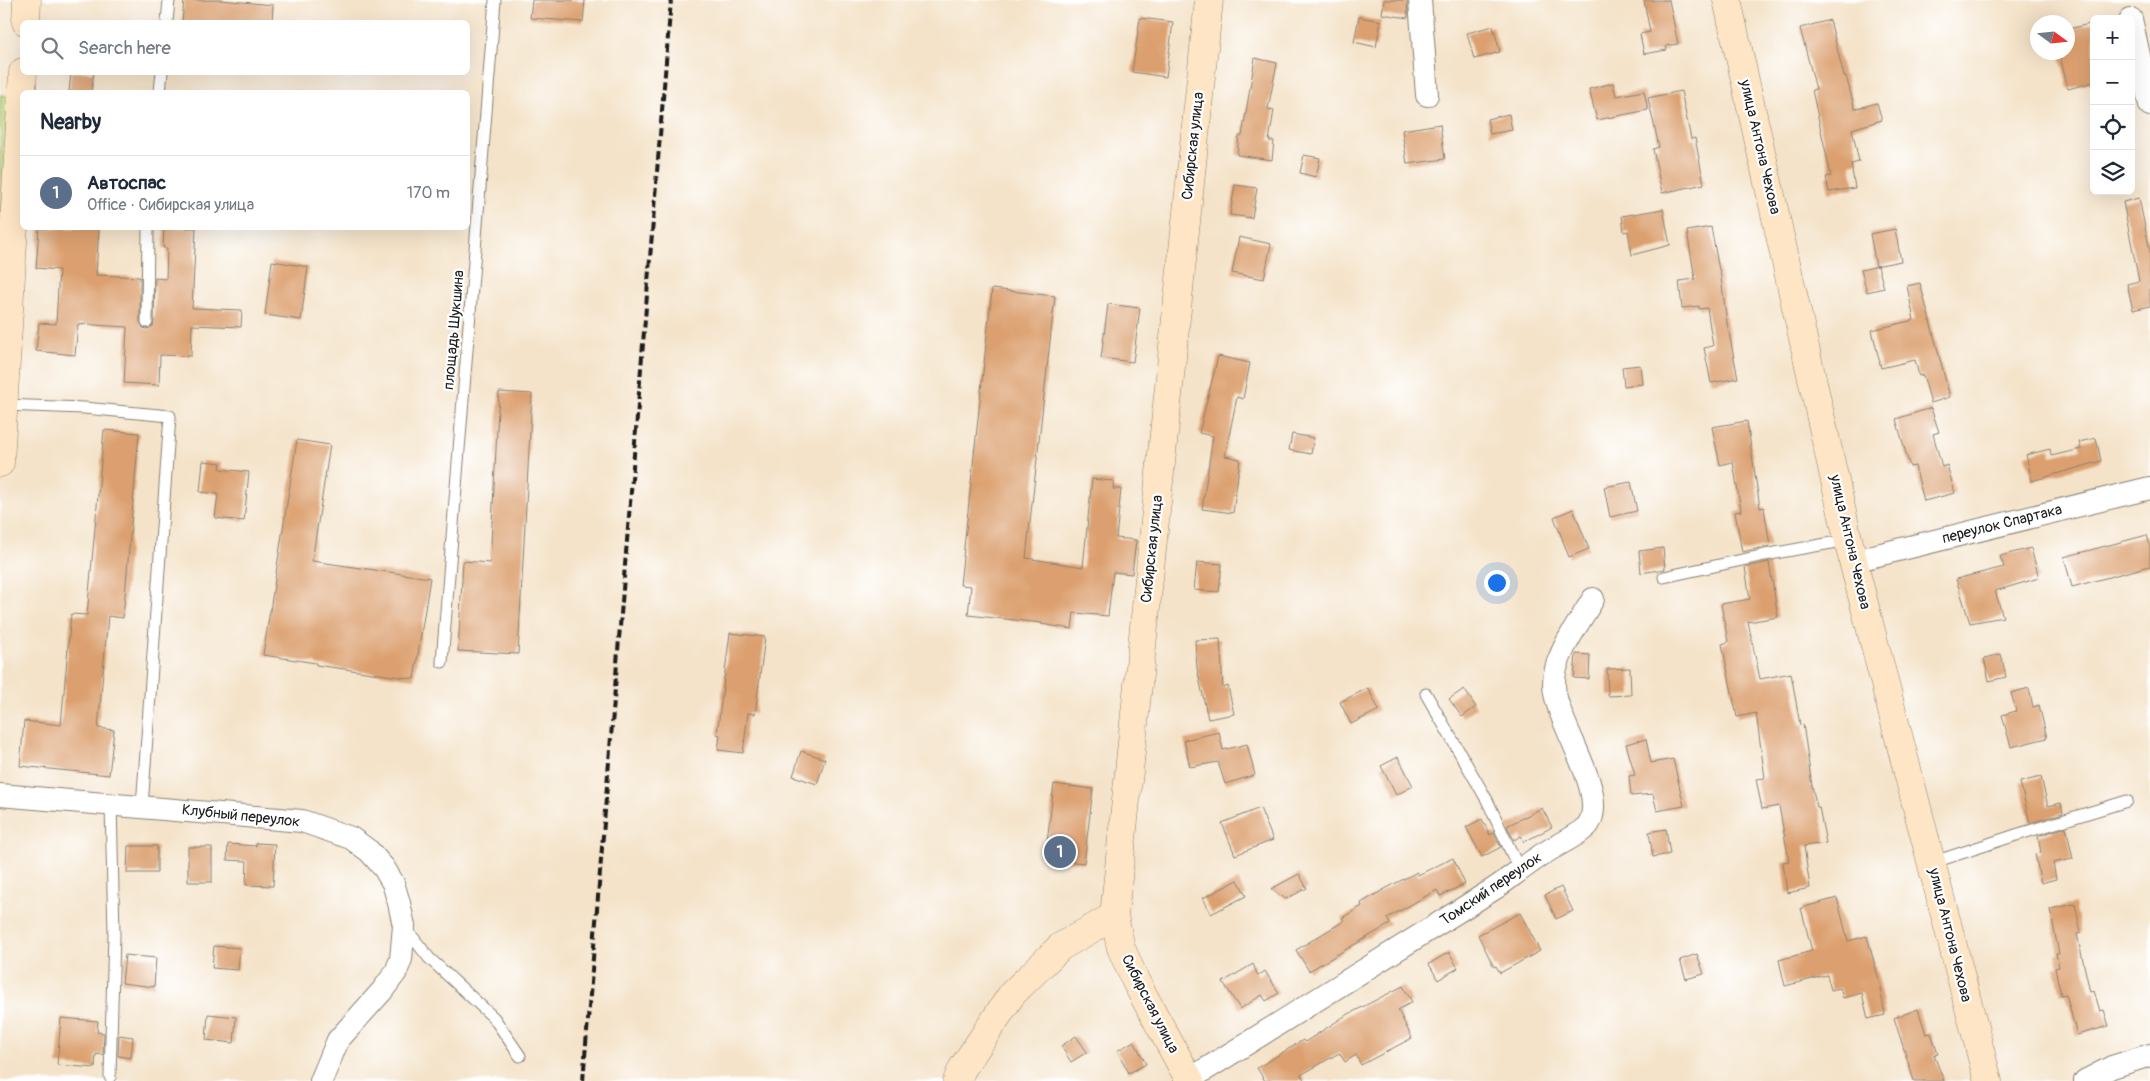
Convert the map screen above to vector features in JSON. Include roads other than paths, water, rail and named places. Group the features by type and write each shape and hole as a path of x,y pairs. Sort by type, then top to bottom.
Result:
{"street":[{"path":"26,20 27,0"},
{"name":"Сибирская улица","path":"1189,1081 1136,982 1121,948 1114,916 1209,0"},
{"path":"1420,0 1427,95"},
{"name":"улица Антона Чехова","path":"1727,0 1851,550 1988,1081"},
{"path":"2127,0 2130,15"},
{"path":"2135,37 2150,105"},
{"path":"22,90 23,75"},
{"path":"0,463 20,125"},
{"name":"переулок Спартака","path":"1851,550 2150,488"},
{"name":"Томский переулок","path":"1189,1081 1497,887 1540,856 1586,827 1592,814 1592,796 1584,770 1558,706 1554,684 1562,654 1593,599"},
{"name":"Клубный переулок","path":"0,795 302,821 351,838 369,851 384,868 393,883 404,926 401,959 396,972 382,991 338,1040 321,1081"},
{"path":"957,1081 962,1069 1012,994 1060,946 1114,916"},
{"path":"2085,1081 2112,1067 2150,1055"}],"lane":[{"path":"167,20 169,0"},
{"name":"площадь Шукшина","path":"442,662 495,0"},
{"path":"160,90 162,75"},
{"path":"147,322 148,230"},
{"path":"4,405 84,408 170,416 142,807"},
{"path":"1664,577 1766,555 1851,550"},
{"path":"1426,694 1487,800 1520,871"},
{"path":"1931,863 2127,801"},
{"path":"110,1077 114,934 111,804"},
{"path":"404,926 416,945 494,1018 520,1056"}],"railway":[{"path":"583,1081 671,0"}],"place":[{"name":"Автоспас","path":"1060,852"}]}
